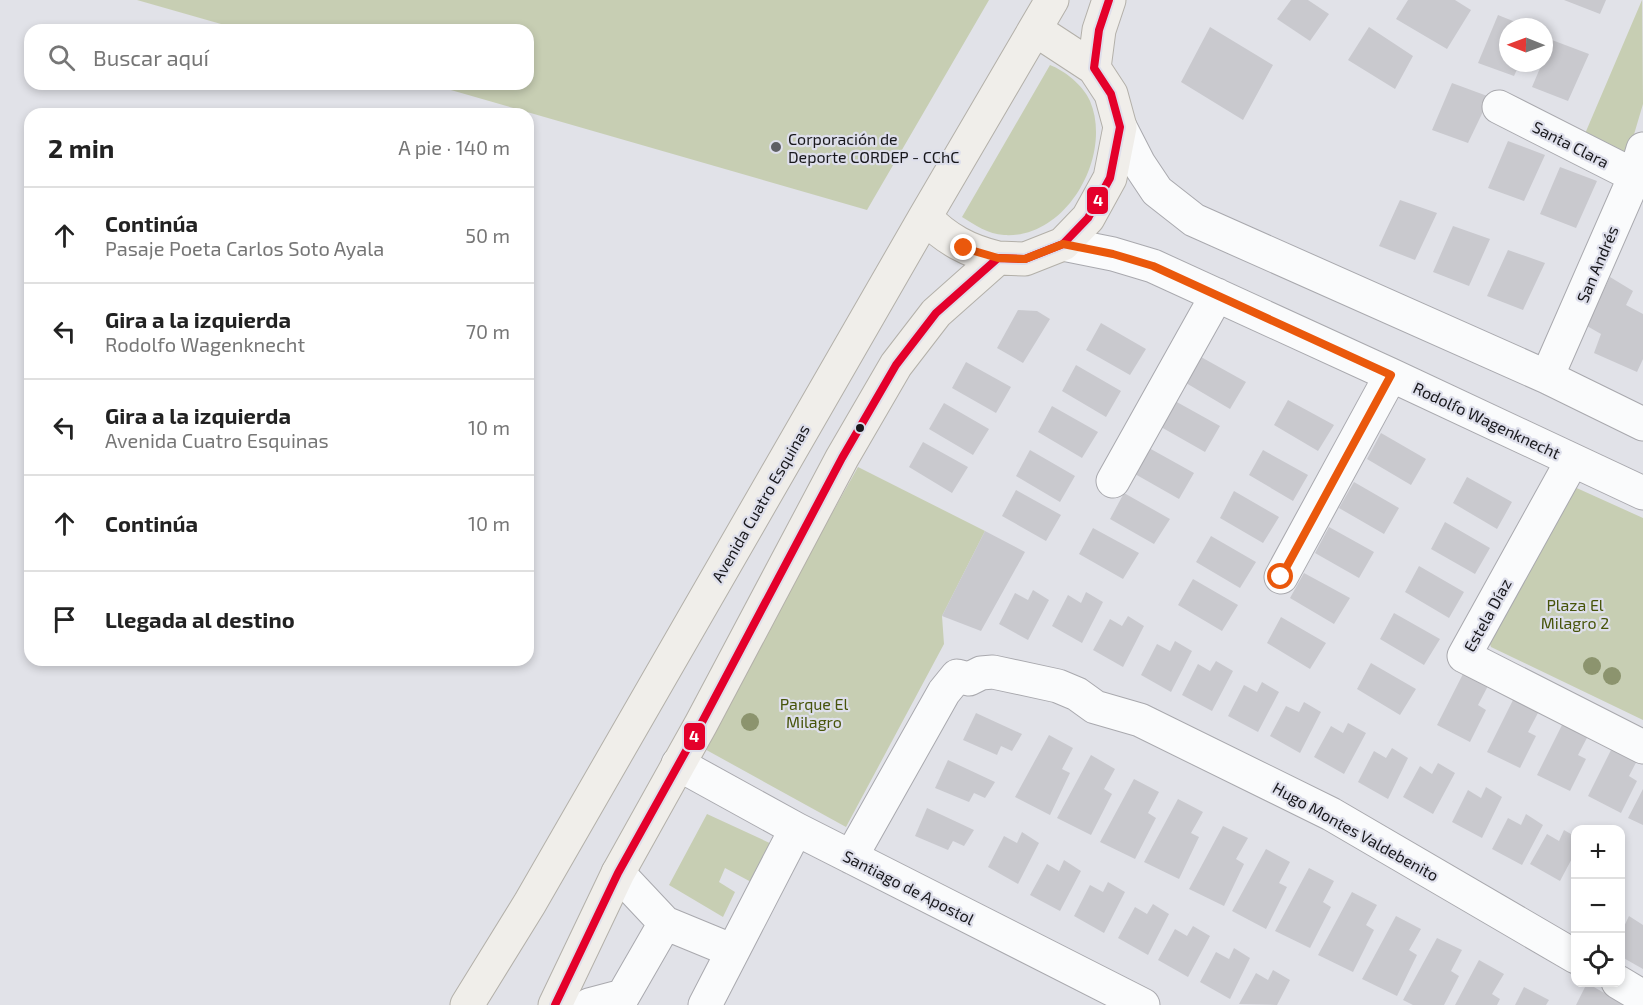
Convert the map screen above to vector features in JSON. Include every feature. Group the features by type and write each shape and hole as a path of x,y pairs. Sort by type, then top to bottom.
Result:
{"main road":[{"name":"Avenida Cuatro Esquinas","path":"467,1005 536,893 1052,0"},
{"path":"1094,68 1100,30 1109,0"},
{"path":"925,217 936,229 964,248 998,258 1025,259 1063,244 1088,218 1110,178 1120,127 1111,94 1094,68 1036,30"},
{"path":"555,1005 618,873 701,724 842,458 896,365 936,313 998,258"}],"street":[{"name":"Santa Clara","path":"1499,107 1640,168"},
{"path":"1120,127 1139,165 1157,191 1194,220 1548,377 1643,424"},
{"name":"San Andrés","path":"1548,377 1640,168"},
{"name":"Rodolfo Wagenknecht","path":"1063,244 1113,254 1153,266 1643,494"},
{"path":"1113,481 1217,295"},
{"path":"1281,577 1391,375"},
{"name":"Estela Díaz","path":"1572,461 1464,657 1643,747"},
{"name":"Hugo Montes Valdebenito","path":"851,857 944,692 957,676 969,679 975,688 983,693 1065,710 1095,708 1140,720 1331,814 1571,955"},
{"name":"Santiago de Apostol","path":"678,764 796,829 1133,1003"},
{"path":"705,1005 796,829"},
{"path":"618,873 665,923 732,951"},
{"path":"589,1005 626,1002 665,923"},
{"path":"1625,986 1643,997"}],"green space":[{"name":"Corporación de Deporte CORDEP - CChC","path":"137,0 989,0 867,210 534,114 534,108 513,108 451,90 534,90 534,24 221,24"},
{"path":"1642,0 1643,104 1627,158 1584,136"},
{"path":"1050,65 1073,79 1090,101 1095,122 1095,145 1090,168 1079,190 1065,209 1047,223 1027,233 1004,235 987,231 962,217"},
{"name":"Parque El Milagro","path":"858,467 985,531 942,616 944,644 846,827 701,747"},
{"name":"Plaza El Milagro 2","path":"1570,485 1643,518 1643,720 1491,647 1486,634"},
{"path":"707,814 774,845 753,883 725,868 719,882 735,892 723,917 669,885"}],"building":[{"path":"1291,0 1308,0 1329,14 1310,41 1277,19"},
{"path":"1408,0 1455,0 1471,10 1447,49 1396,19"},
{"path":"1564,0 1606,0 1600,14"},
{"path":"1498,15 1506,18 1499,18 1499,71 1478,63"},
{"path":"1210,27 1273,65 1243,120 1181,82"},
{"path":"1369,27 1413,56 1395,89 1348,60"},
{"path":"1553,40 1589,54 1568,101 1532,87 1538,72 1553,72"},
{"path":"1503,72 1516,72 1514,76"},
{"path":"1452,83 1490,97 1468,143 1432,130"},
{"path":"1508,141 1545,155 1524,201 1488,188"},
{"path":"1560,167 1597,181 1576,228 1540,214"},
{"path":"1400,200 1437,213 1415,260 1379,246"},
{"path":"1453,226 1490,239 1469,286 1433,272"},
{"path":"1508,250 1545,263 1523,310 1487,296"},
{"path":"1610,277 1633,291 1626,305 1643,314 1643,359 1637,372 1594,353 1601,334 1587,326"},
{"path":"1018,310 1037,311 1050,319 1023,363 997,348"},
{"path":"1101,323 1146,349 1130,375 1086,350"},
{"path":"1201,357 1246,382 1230,409 1186,383"},
{"path":"966,362 1011,387 996,413 952,388"},
{"path":"1076,365 1121,391 1106,417 1062,391"},
{"path":"1288,400 1334,425 1318,451 1274,425"},
{"path":"1175,401 1220,426 1205,452 1161,427"},
{"path":"944,403 989,429 973,455 929,429"},
{"path":"1052,406 1098,432 1082,458 1038,432"},
{"path":"1381,433 1426,459 1411,485 1367,459"},
{"path":"923,442 968,467 952,493 909,467"},
{"path":"1149,448 1194,473 1179,499 1135,474"},
{"path":"1030,450 1075,476 1060,502 1016,476"},
{"path":"1263,450 1308,475 1293,501 1249,475"},
{"path":"1467,477 1512,502 1497,529 1453,503"},
{"path":"1354,482 1399,508 1384,534 1339,508"},
{"path":"1016,490 1061,515 1046,541 1002,516"},
{"path":"1234,491 1279,517 1263,543 1220,518"},
{"path":"1124,493 1170,519 1154,544 1110,519"},
{"path":"1445,522 1490,548 1475,574 1431,549"},
{"path":"1329,527 1374,552 1359,578 1315,553"},
{"path":"1093,528 1139,553 1123,579 1079,554"},
{"path":"985,531 1025,552 981,631 942,616"},
{"path":"1211,536 1256,562 1240,588 1196,562"},
{"path":"1419,566 1464,592 1449,618 1405,592"},
{"path":"1304,573 1350,598 1334,624 1290,598"},
{"path":"1193,579 1238,605 1222,631 1178,605"},
{"path":"1033,590 1049,600 1028,640 999,624 1015,593 1028,600"},
{"path":"1086,592 1103,602 1082,643 1052,626 1068,595 1081,603"},
{"path":"1394,613 1440,639 1424,665 1380,639"},
{"path":"1128,616 1144,626 1123,667 1093,650 1110,619 1122,626"},
{"path":"1281,617 1326,643 1310,669 1267,643"},
{"path":"1175,641 1192,651 1171,692 1141,675 1157,644 1170,651"},
{"path":"1216,661 1233,671 1212,711 1182,695 1198,664 1210,671"},
{"path":"1371,663 1416,689 1400,715 1357,689"},
{"path":"1464,672 1489,684 1478,705 1486,710 1470,742 1437,725"},
{"path":"1262,682 1279,692 1258,732 1228,716 1244,685 1257,692"},
{"path":"1514,698 1539,711 1528,732 1536,736 1520,768 1487,752"},
{"path":"1304,702 1321,712 1300,753 1270,736 1286,706 1299,712"},
{"path":"976,713 1022,734 1012,751 1001,746 997,755 963,740"},
{"path":"1564,721 1589,734 1578,755 1586,759 1570,791 1537,775"},
{"path":"1348,723 1366,733 1344,774 1314,757 1331,726 1343,733"},
{"path":"1049,735 1073,748 1062,769 1070,773 1050,815 1015,797"},
{"path":"1615,742 1640,755 1629,776 1637,781 1621,813 1588,796"},
{"path":"1392,748 1408,758 1388,799 1358,782 1374,751 1386,758"},
{"path":"1091,755 1115,769 1104,789 1112,794 1091,835 1057,818"},
{"path":"948,760 995,782 985,798 974,793 969,802 935,788"},
{"path":"1438,763 1455,773 1433,814 1403,797 1420,766 1432,774"},
{"path":"1134,779 1159,792 1148,813 1156,818 1135,859 1100,842"},
{"path":"1486,787 1502,797 1482,838 1452,822 1468,790 1481,798"},
{"path":"1643,789 1643,825 1628,818"},
{"path":"1178,799 1203,812 1191,833 1199,837 1179,879 1144,862"},
{"path":"927,808 974,830 964,846 953,841 948,850 915,836"},
{"path":"1526,814 1543,825 1522,865 1492,849 1508,818 1521,825"},
{"path":"1223,826 1248,838 1236,859 1244,864 1224,906 1189,889"},
{"path":"1564,830 1571,834 1571,860 1560,881 1530,864 1547,834 1559,841"},
{"path":"1022,832 1039,843 1018,884 988,867 1004,836 1017,843"},
{"path":"1266,849 1290,862 1279,883 1287,887 1266,929 1232,911"},
{"path":"1064,860 1081,871 1060,911 1030,895 1047,864 1059,871"},
{"path":"1309,868 1334,881 1323,902 1331,907 1310,948 1275,931"},
{"path":"1108,882 1125,892 1104,933 1074,916 1090,885 1103,892"},
{"path":"1352,892 1377,905 1366,925 1374,930 1353,972 1318,955"},
{"path":"1153,904 1169,914 1148,955 1118,938 1135,907 1147,914"},
{"path":"1396,916 1421,929 1409,950 1417,955 1397,996 1362,979"},
{"path":"1629,916 1643,925 1643,969 1625,959 1625,924"},
{"path":"1193,926 1210,936 1188,977 1158,960 1175,929 1187,936"},
{"path":"1437,938 1462,950 1451,971 1459,976 1444,1005 1413,1005 1403,1000"},
{"path":"1234,948 1250,958 1230,999 1200,982 1216,952 1229,959"},
{"path":"1479,960 1504,974 1492,994 1500,999 1497,1005 1455,1005"},
{"path":"1273,970 1290,980 1277,1005 1239,1004 1256,973 1268,980"},
{"path":"1524,987 1549,1000 1546,1005 1515,1005"},
{"path":"1585,987 1594,987 1625,1005 1576,1005"}],"transit line":[{"name":"4","path":"555,1005 618,873 701,724 842,458 896,365 936,313 998,258 1025,259 1063,244 1088,218 1110,178 1120,127 1111,94 1094,68 1099,30 1109,0"}],"place":[{"name":"Corporación de Deporte CORDEP - CChC","path":"776,147"}],"route":[{"path":"964,248 998,258 1025,259 1063,244 1113,254 1153,266 1391,375 1281,577"}]}
